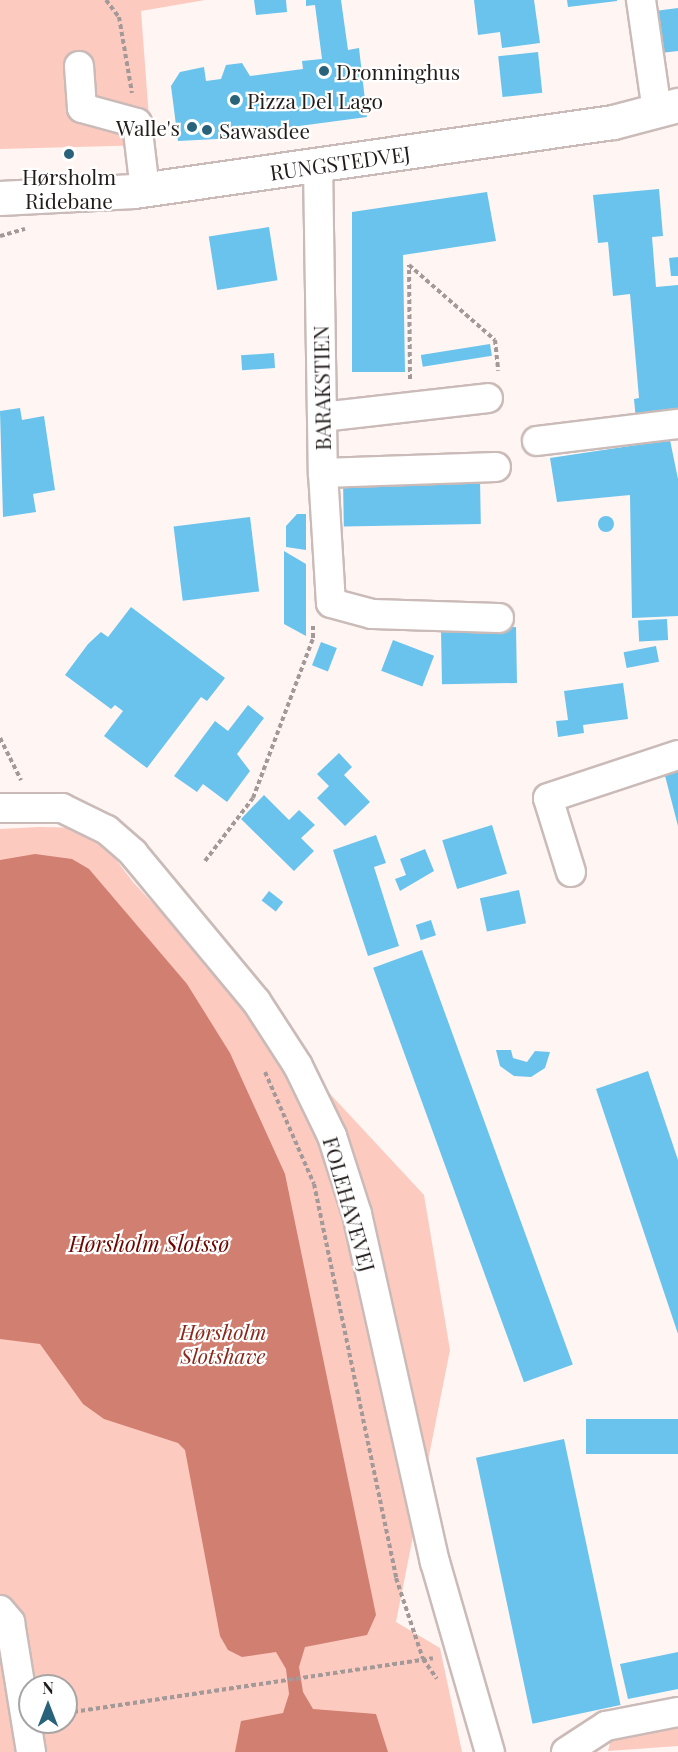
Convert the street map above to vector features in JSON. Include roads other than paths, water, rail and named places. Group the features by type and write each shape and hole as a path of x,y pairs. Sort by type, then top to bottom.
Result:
{"main road":[{"name":"RUNGSTEDVEJ","path":"0,198 145,190 318,165 667,108"}],"street":[{"path":"641,0 667,108"},
{"path":"79,66 82,108 137,123 145,190"},
{"name":"BARAKSTIEN","path":"318,165 323,473 496,467"},
{"path":"322,417 488,398"},
{"path":"537,441 678,424"},
{"path":"323,473 331,603 372,614 499,618"},
{"path":"571,872 548,798 678,755"},
{"name":"FOLEHAVEVEJ","path":"0,808 33,804 81,815 133,853 256,1001 298,1066 332,1136 357,1214 435,1562 490,1752"},
{"path":"0,1610 10,1622 32,1752"},
{"path":"566,1752 606,1726 678,1712"}],"water":[{"name":"Hørsholm Slotssø","path":"35,854 72,859 89,869 187,984 230,1053 285,1174 376,1615 367,1635 305,1647 299,1667 303,1692 313,1709 376,1714 388,1752 235,1752 241,1721 283,1713 289,1694 286,1669 276,1652 242,1657 228,1650 220,1636 185,1450 178,1443 104,1419 83,1404 40,1344 0,1339 0,860"}],"place":[{"name":"Dronninghus","path":"324,71"},
{"name":"Pizza Del Lago","path":"235,100"},
{"name":"Walle's","path":"192,127"},
{"name":"Sawasdee","path":"207,130"},
{"name":"Hørsholm Ridebane","path":"69,154"}],"park label":[{"name":"Hørsholm Slotshave","path":"223,1343"}]}
